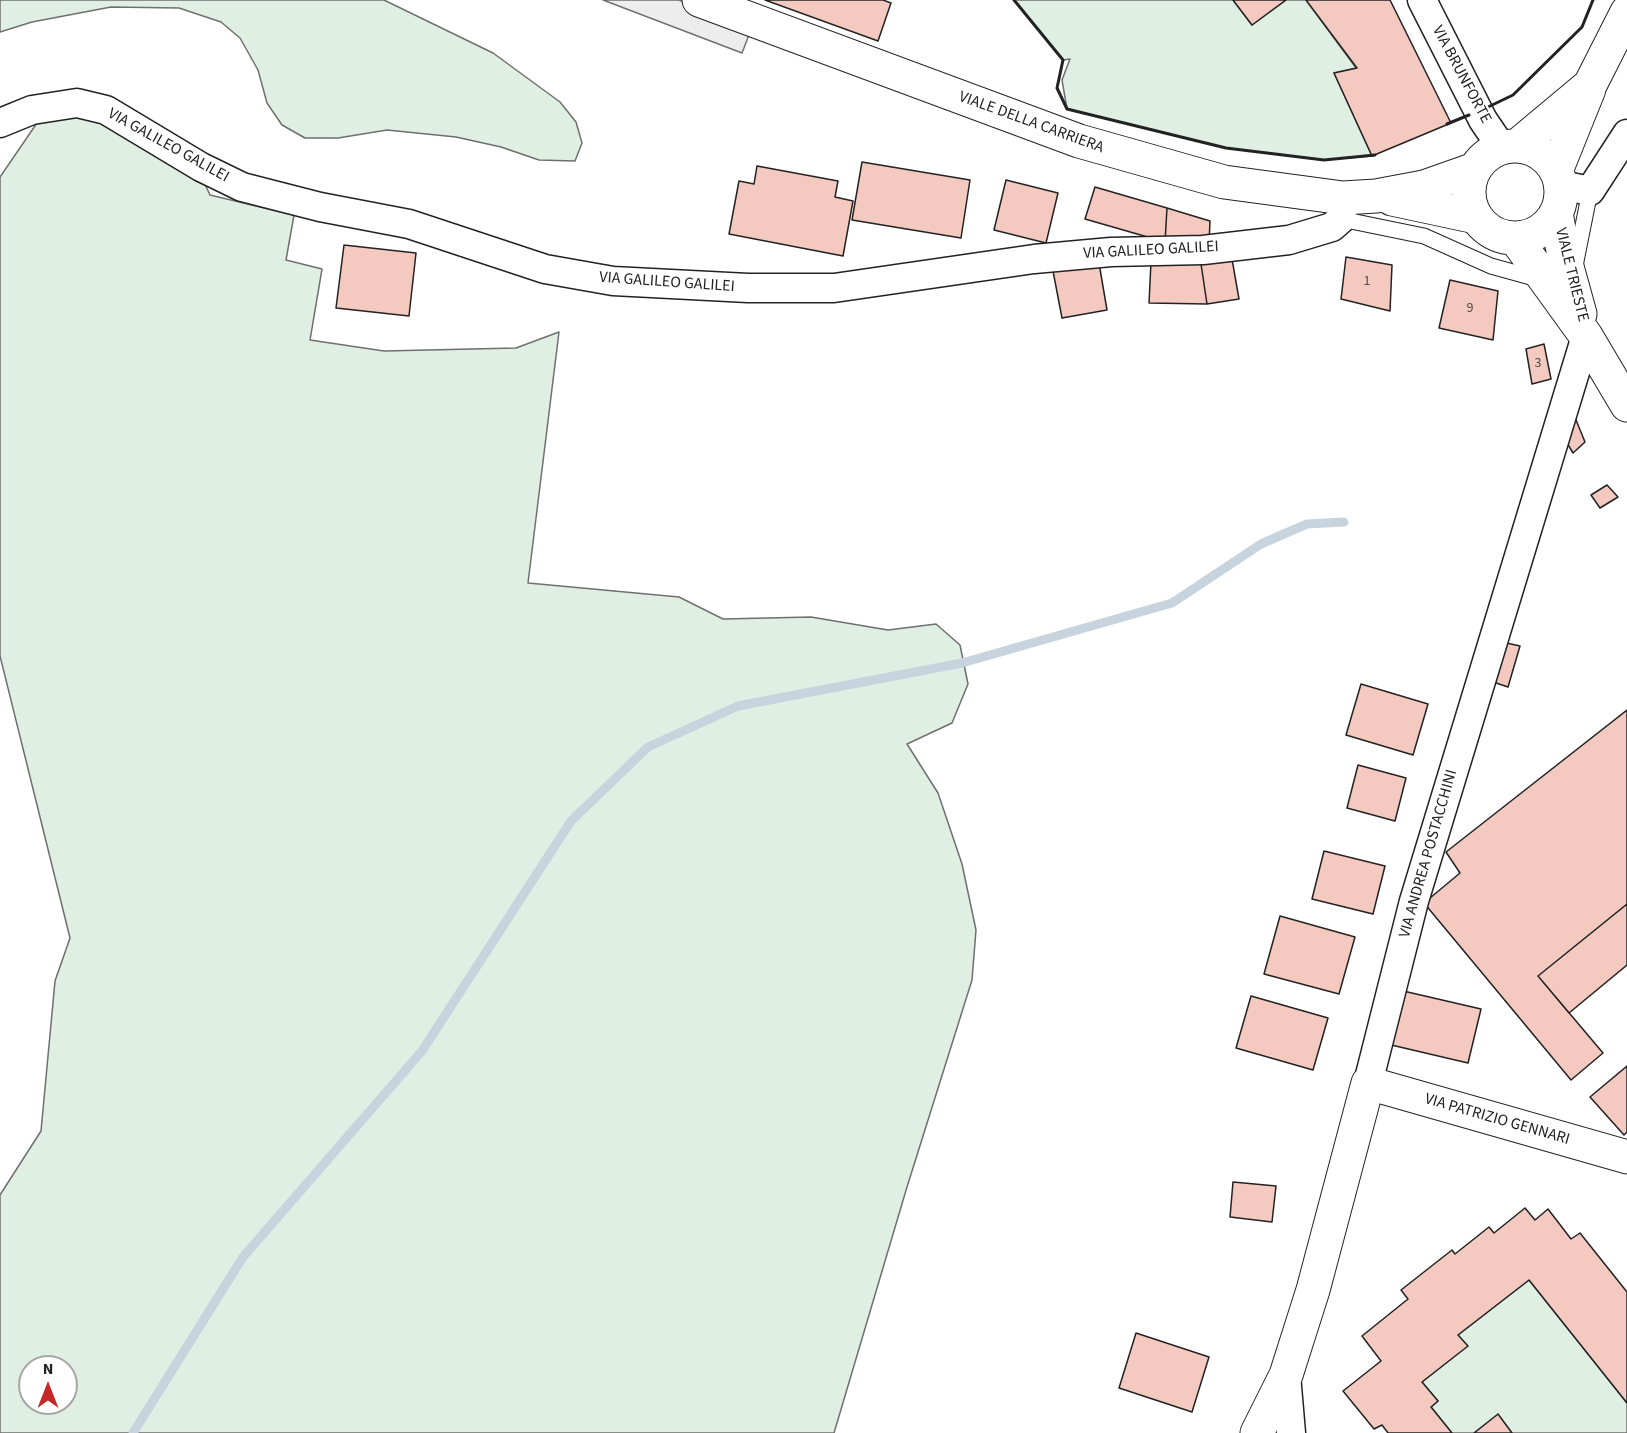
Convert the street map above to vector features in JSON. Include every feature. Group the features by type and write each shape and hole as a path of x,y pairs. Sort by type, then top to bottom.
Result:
{"main road":[{"name":"VIALE DELLA CARRIERA","path":"699,0 1079,141 1224,182 1342,208 1376,196 1431,185 1475,170"},
{"path":"1590,85 1510,147 1491,152 1475,170 1469,194 1476,217 1486,228 1500,236 1515,238 1539,232 1566,190 1590,85 1627,12"},
{"path":"1510,147 1540,153 1566,190"},
{"name":"VIALE TRIESTE","path":"1560,283 1566,190"},
{"name":"VIALE DELLA CARRIERA","path":"1376,196 1476,217"},
{"name":"VIALE TRIESTE","path":"1515,238 1560,283 1586,336 1627,405"},
{"name":"VIA PATRIZIO GENNARI","path":"1368,1083 1627,1157"},
{"name":"VIA ANDREA POSTACCHINI","path":"1257,1433 1286,1376 1313,1290 1368,1083"}],"street":[{"name":"VIA BRUNFORTE","path":"1422,0 1483,120 1510,147"},
{"name":"VIA GALILEO GALILEI","path":"0,123 32,110 77,103 106,110 201,167 242,187 320,207 409,224 545,269 613,281 748,288 834,288 1034,259 1112,252 1203,250 1289,240 1332,227 1342,208"},
{"path":"1566,190 1627,134"},
{"name":"VIA ANDREA POSTACCHINI","path":"1368,1083 1414,901 1586,336"},
{"path":"1286,1376 1291,1433"}],"lane":[{"path":"1342,208 1424,236 1491,266 1560,283"}],"green space":[{"path":"0,0 384,0 493,53 560,102 576,122 582,143 575,161 539,160 501,147 456,137 387,130 338,138 305,138 282,125 267,103 258,70 240,38 221,22 179,8 111,7 32,22 0,32"},
{"path":"1014,0 1233,0 1252,25 1286,0 1306,0 1356,68 1334,73 1372,156 1324,160 1226,148 1067,109 1062,80 1070,59 1063,60"},
{"path":"70,113 102,121 203,180 210,195 294,215 286,260 322,269 310,340 384,351 516,348 559,332 528,583 679,597 723,619 811,617 888,630 936,624 960,645 968,684 952,723 907,744 938,793 962,864 976,930 972,980 907,1187 834,1433 0,1433 0,1195 41,1131 55,981 70,938 0,656 0,177 37,123"},
{"path":"1529,1280 1627,1403 1627,1433 1512,1433 1498,1415 1474,1433 1452,1433 1431,1407 1438,1401 1422,1382 1467,1346 1458,1335"}],"shaded area":[{"path":"603,0 679,0 752,27 742,53"}],"building":[{"path":"765,0 883,0 891,3 878,41"},
{"path":"1233,0 1286,0 1252,25"},
{"path":"1306,0 1390,0 1451,123 1372,156 1334,73 1357,68"},
{"path":"862,162 970,180 961,238 852,220"},
{"path":"757,166 838,181 835,197 853,201 843,256 729,234 739,181 754,184"},
{"path":"1006,180 1058,193 1046,243 994,230"},
{"path":"1095,187 1167,208 1165,242 1085,219"},
{"path":"1167,208 1210,221 1209,244 1165,242"},
{"path":"344,245 416,253 409,316 336,308"},
{"path":"1346,257 1392,265 1390,311 1341,299"},
{"path":"1232,259 1239,299 1207,304 1201,264"},
{"path":"1151,262 1201,264 1207,304 1149,303"},
{"path":"1099,263 1107,310 1062,318 1053,271"},
{"path":"1450,280 1498,291 1493,340 1439,328"},
{"path":"1544,344 1551,379 1532,384 1526,349"},
{"path":"1574,415 1585,442 1573,453 1558,428"},
{"path":"1607,485 1618,497 1600,508 1591,495"},
{"path":"1502,642 1520,646 1508,687 1490,681"},
{"path":"1361,684 1428,704 1413,755 1346,735"},
{"path":"1627,710 1627,904 1538,976 1603,1053 1571,1080 1424,903 1460,873 1446,852"},
{"path":"1358,765 1406,778 1395,821 1347,808"},
{"path":"1324,851 1385,866 1373,914 1312,899"},
{"path":"1627,904 1627,965 1569,1013 1538,976"},
{"path":"1280,916 1355,937 1339,994 1264,974"},
{"path":"1399,990 1481,1009 1468,1063 1387,1044"},
{"path":"1251,996 1328,1018 1313,1070 1236,1048"},
{"path":"1627,1066 1627,1132 1624,1135 1590,1097"},
{"path":"1233,1182 1276,1186 1272,1222 1230,1217"},
{"path":"1525,1208 1535,1220 1548,1209 1571,1239 1580,1233 1627,1292 1627,1403 1529,1280 1458,1335 1468,1346 1422,1382 1438,1401 1431,1407 1452,1433 1388,1433 1382,1425 1374,1429 1343,1391 1381,1361 1362,1336 1408,1299 1401,1290 1452,1250 1455,1254 1489,1227 1494,1233"},
{"path":"1136,1333 1209,1357 1192,1412 1119,1388"},
{"path":"1498,1414 1512,1433 1474,1433"}],"waterway":[{"path":"133,1433 243,1257 422,1051 571,821 648,747 738,706 962,663 1172,603 1261,544 1307,524 1344,522"}],"wall":[{"path":"1014,0 1063,60 1057,88 1067,109 1226,148 1324,160 1375,155"},
{"path":"1488,107 1513,95 1582,27 1593,0"},
{"path":"1447,124 1469,115"}]}
